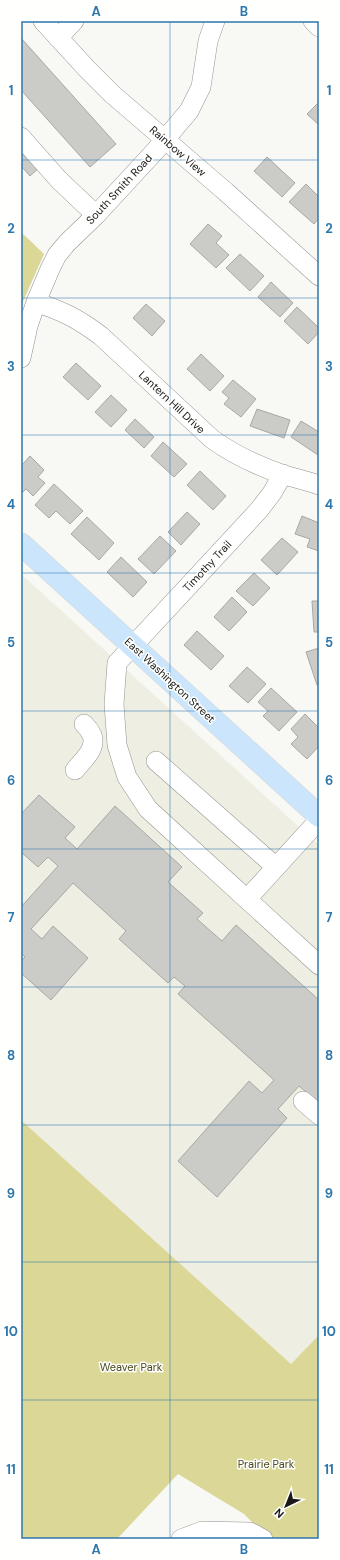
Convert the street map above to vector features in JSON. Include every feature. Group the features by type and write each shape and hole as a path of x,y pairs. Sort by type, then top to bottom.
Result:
{"main road":[{"name":"East Washington Street","path":"21,544 129,650 318,822"},
{"name":"East Washington Street","path":"21,559 129,650"}],"street":[{"name":"Rainbow View","path":"43,21 112,94 319,276"},
{"path":"58,38 74,21"},
{"name":"South Smith Road","path":"21,358 28,326 36,302 57,255 165,140 189,111 201,87 208,41 215,21"},
{"path":"313,21 319,27"},
{"path":"21,137 58,180 96,215"},
{"name":"Lantern Hill Drive","path":"36,302 66,313 82,322 100,336 219,444 231,452 253,463 319,485"},
{"name":"Timothy Trail","path":"283,474 259,510 117,663 114,704 117,745 127,777 148,809 319,965"},
{"path":"74,770 89,754 92,746 92,735 84,724"},
{"path":"156,761 276,867"},
{"path":"247,899 318,822"},
{"path":"303,1101 319,1115"},
{"path":"180,1539 202,1531 250,1532 263,1539"}],"shaded area":[{"path":"21,574 319,845 319,1335 291,1364 21,1120"}],"green space":[{"path":"21,232 44,254 21,306"},
{"name":"Weaver Park","path":"21,1120 291,1364 319,1335 319,1539 269,1539 244,1514 178,1474 117,1539 21,1539"}],"building":[{"path":"21,38 116,144 90,167 21,90"},
{"path":"319,102 319,125 307,114"},
{"path":"21,145 41,166 30,176 21,166"},
{"path":"267,157 295,183 282,197 254,171"},
{"path":"306,184 319,197 319,218 314,224 289,202"},
{"path":"208,224 222,236 216,243 229,255 216,268 190,244"},
{"path":"240,254 264,276 250,291 226,268"},
{"path":"271,282 293,303 280,317 258,297"},
{"path":"146,304 165,321 152,336 133,318"},
{"path":"297,307 319,328 319,332 308,344 284,321"},
{"path":"201,354 224,376 210,391 187,369"},
{"path":"76,363 101,386 88,400 63,377"},
{"path":"233,380 256,399 241,417 224,404 229,398 222,392"},
{"path":"111,395 127,410 111,427 95,412"},
{"path":"257,409 290,420 284,438 250,426"},
{"path":"135,419 154,437 144,448 125,430"},
{"path":"301,421 319,432 318,455 291,437"},
{"path":"163,442 187,464 174,477 151,456"},
{"path":"30,456 44,470 38,477 45,483 33,496 26,489 21,494 21,466"},
{"path":"200,471 226,496 213,510 187,485"},
{"path":"54,484 83,511 70,524 56,511 49,518 35,505"},
{"path":"187,512 200,524 181,545 168,532"},
{"path":"302,516 319,523 319,551 307,547 310,539 295,534"},
{"path":"87,517 114,543 99,560 71,534"},
{"path":"160,536 176,551 154,574 138,559"},
{"path":"282,538 298,552 277,575 261,560"},
{"path":"121,557 147,582 133,597 107,572"},
{"path":"254,573 270,588 253,606 236,591"},
{"path":"232,597 247,612 229,631 214,617"},
{"path":"312,601 319,601 319,632 314,632"},
{"path":"197,631 224,656 211,670 184,645"},
{"path":"319,648 319,685 317,685 306,652"},
{"path":"247,667 266,684 248,703 229,686"},
{"path":"271,688 297,712 279,731 263,716 268,711 258,702"},
{"path":"305,714 319,728 319,746 307,759 291,744 298,737 291,729"},
{"path":"39,795 75,827 65,838 77,849 115,806 182,867 168,882 203,913 197,919 222,941 236,925 319,1000 319,1103 299,1086 278,1109 287,1118 217,1197 178,1161 249,1081 262,1093 274,1080 178,994 185,986 174,977 168,983 119,939 126,931 73,883 31,929 42,939 53,926 88,958 51,1000 21,973 21,961 25,957 21,953 21,907 58,866 48,857 38,867 21,852 21,814"}],"park label":[{"name":"Prairie Park","path":"266,1464"}]}
